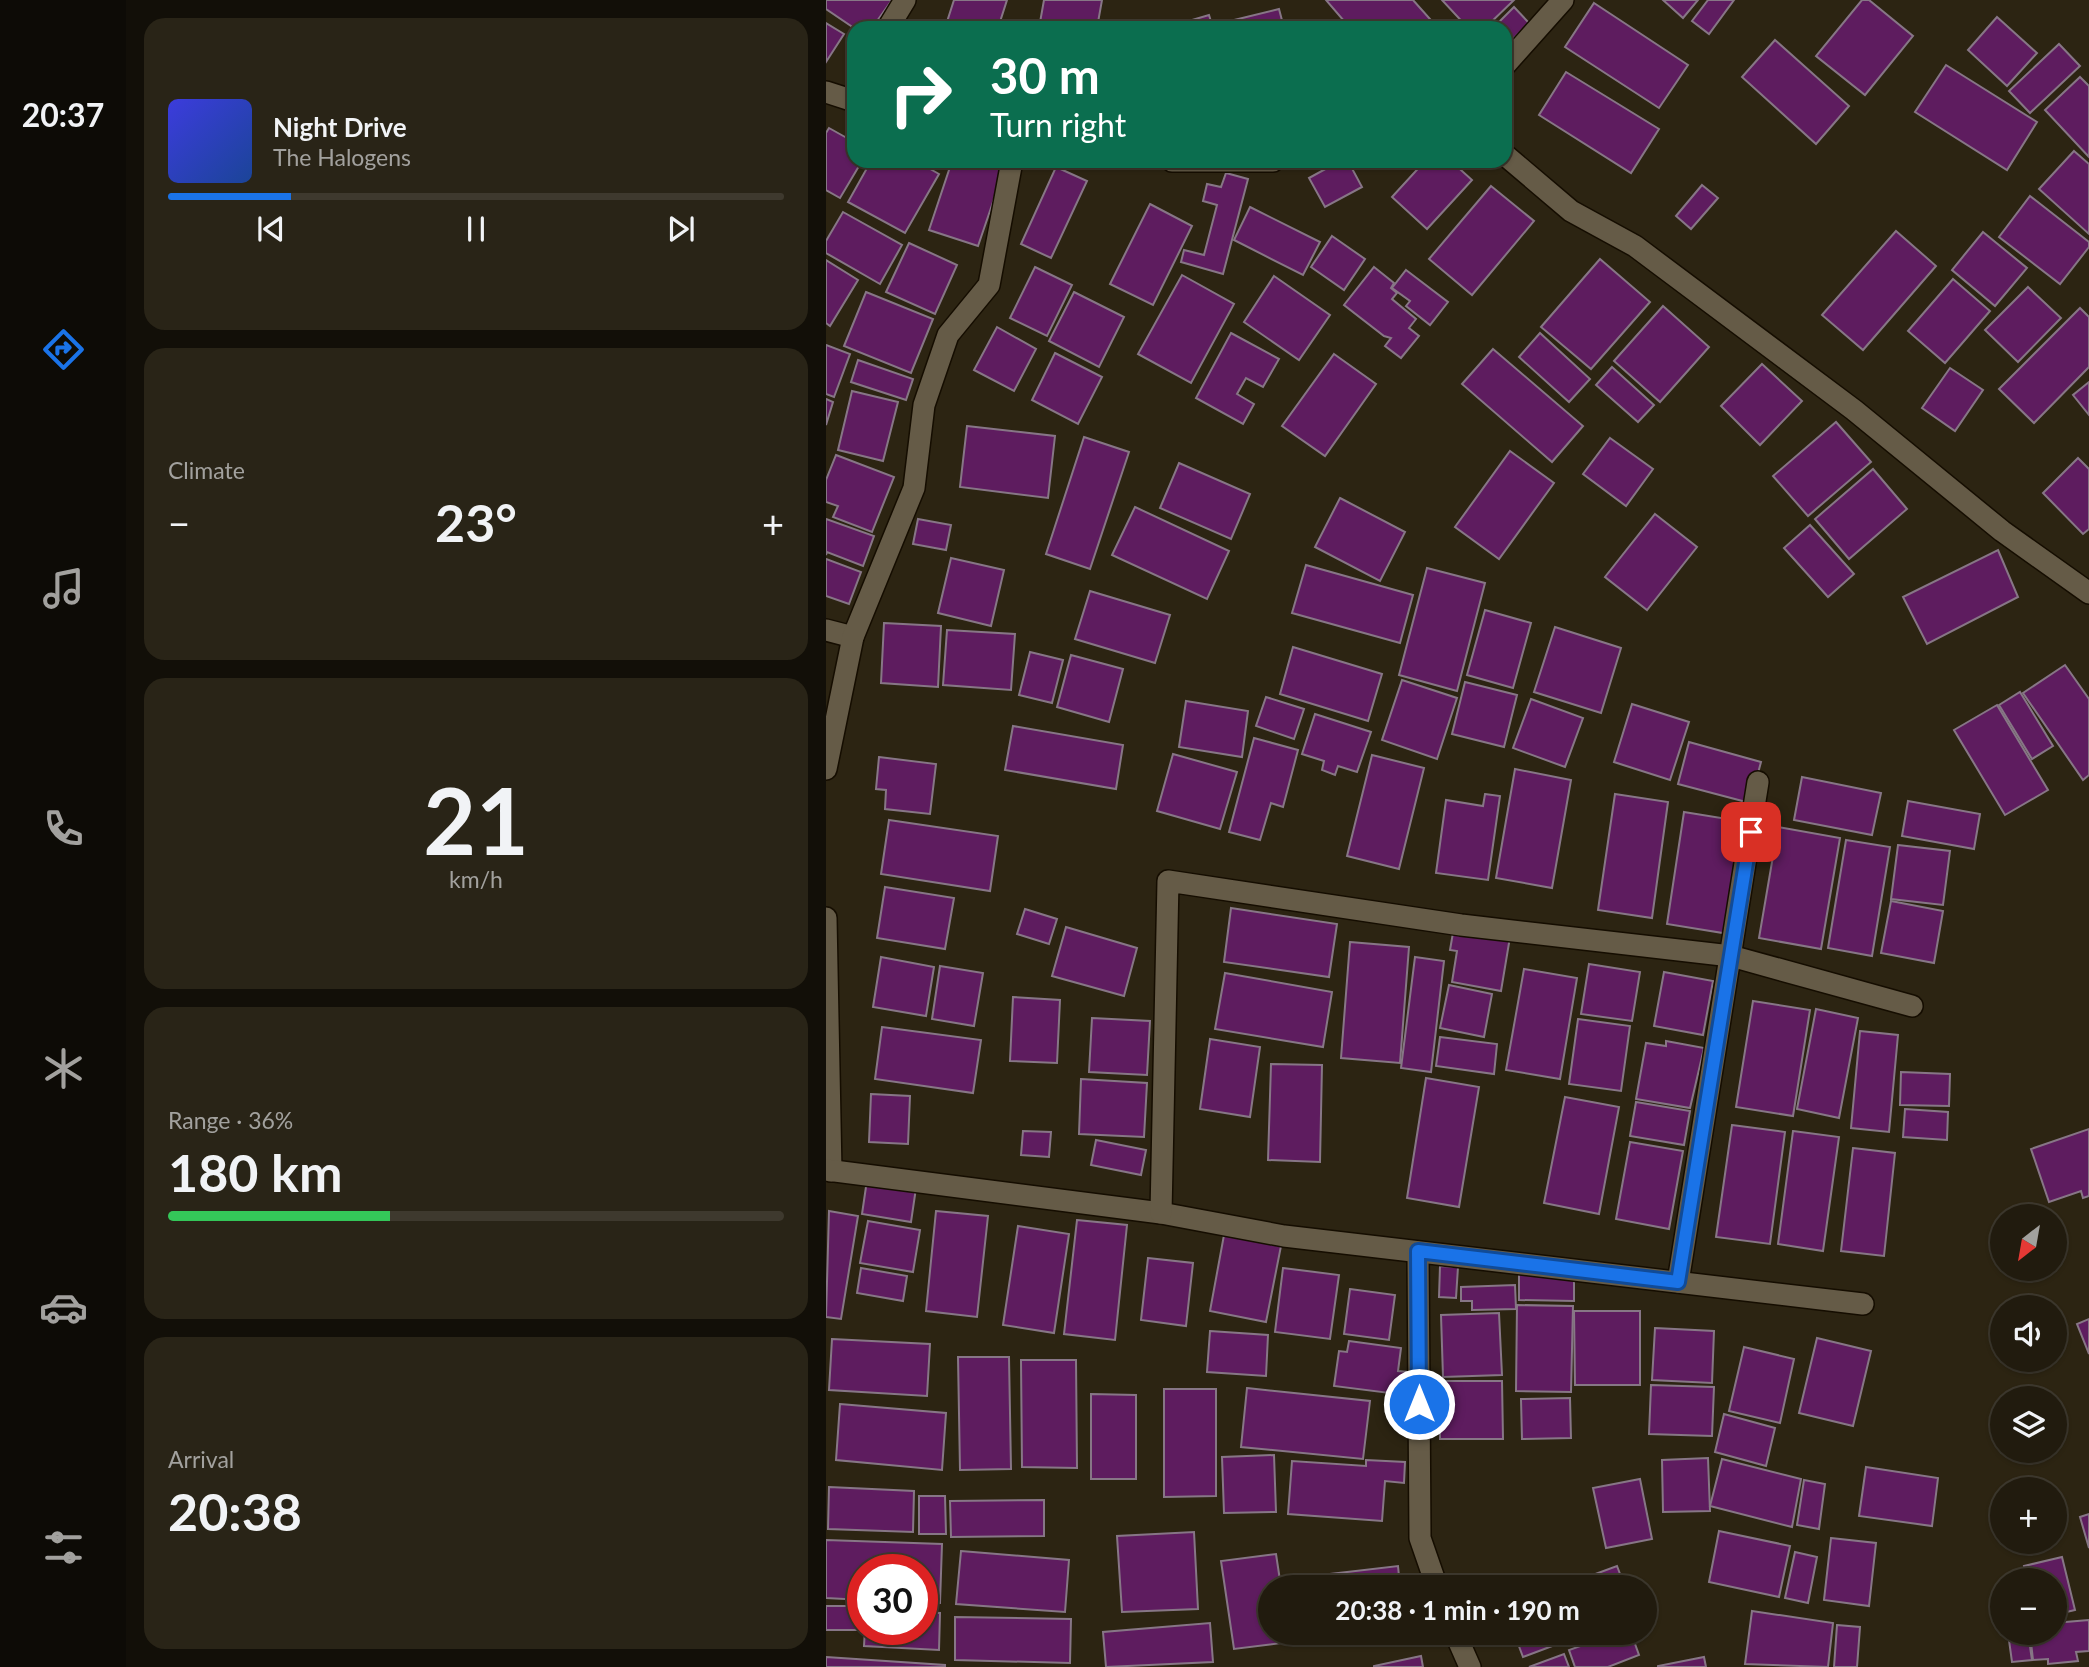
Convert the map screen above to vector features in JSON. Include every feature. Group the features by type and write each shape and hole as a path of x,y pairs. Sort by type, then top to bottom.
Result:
{"street":[{"path":"892,21 905,0"},
{"path":"1512,57 1563,0"},
{"path":"1512,161 1571,211 1635,246 1854,410 2002,531 2089,593"},
{"path":"826,769 853,637 914,488 924,405 948,335 989,285 1011,168"},
{"path":"826,630 853,637"},
{"path":"1678,1282 1758,782"},
{"path":"1161,1213 1168,881 1461,925 1731,956 1912,1006"},
{"path":"826,918 828,1170 1161,1213 1284,1236 1863,1304"},
{"path":"1418,1251 1420,1538 1433,1575"},
{"path":"1460,1645 1470,1667"}],"building":[{"path":"826,0 892,0 877,21 847,21 847,23 826,9"},
{"path":"954,0 1007,0 1000,21 947,21"},
{"path":"1044,0 1102,0 1098,21 1040,21"},
{"path":"1326,0 1413,0 1432,21 1344,21"},
{"path":"1442,0 1514,0 1492,21 1462,21"},
{"path":"1663,0 1698,0 1683,18"},
{"path":"1708,0 1734,0 1709,34 1692,21"},
{"path":"1862,0 1869,0 1913,36 1865,95 1816,56"},
{"path":"1594,3 1688,65 1659,108 1565,47"},
{"path":"1514,7 1529,23 1512,40 1512,21 1500,21"},
{"path":"1279,9 1282,21 1230,21"},
{"path":"1209,15 1211,21 1189,21"},
{"path":"1997,17 2037,53 2007,86 1968,50"},
{"path":"826,23 844,34 826,62"},
{"path":"1775,40 1849,106 1816,144 1742,77"},
{"path":"2059,44 2080,66 2030,113 2009,91"},
{"path":"1946,65 2037,122 2007,170 1915,112"},
{"path":"1566,72 1659,129 1631,173 1539,115"},
{"path":"2080,77 2089,86 2089,157 2045,110"},
{"path":"829,128 847,138 847,168 858,168 840,198 826,190 826,133"},
{"path":"2074,151 2089,164 2089,234 2039,189"},
{"path":"867,168 928,168 939,174 905,233 848,202"},
{"path":"950,168 1005,168 978,246 929,230"},
{"path":"1056,168 1087,181 1051,258 1021,244"},
{"path":"1327,168 1352,168 1362,187 1325,207 1309,178"},
{"path":"1419,168 1459,168 1472,180 1427,229 1392,197"},
{"path":"1226,173 1248,179 1223,274 1181,262 1184,250 1204,255 1217,205 1203,201 1207,184 1221,187"},
{"path":"1702,185 1718,198 1691,229 1676,216"},
{"path":"1491,186 1534,221 1472,295 1429,259"},
{"path":"2030,196 2089,242 2089,247 2060,284 1999,237"},
{"path":"1150,204 1192,226 1153,305 1110,284"},
{"path":"1250,207 1320,242 1303,275 1234,240"},
{"path":"843,212 902,245 880,284 826,253 826,241"},
{"path":"1896,231 1936,266 1863,350 1822,315"},
{"path":"1983,232 2027,268 1995,306 1952,270"},
{"path":"1332,236 1365,259 1344,290 1311,267"},
{"path":"909,243 957,265 935,314 886,292"},
{"path":"1600,259 1650,302 1591,369 1541,327"},
{"path":"826,260 858,280 830,326 826,323"},
{"path":"1035,267 1072,285 1047,336 1010,318"},
{"path":"1374,267 1394,283 1391,288 1397,293 1392,299 1416,319 1409,328 1419,336 1401,358 1385,346 1391,338 1384,336 1344,305"},
{"path":"1406,270 1448,302 1430,325 1406,306 1410,301 1392,288"},
{"path":"1182,275 1234,304 1191,383 1138,354"},
{"path":"1274,276 1330,315 1299,360 1244,322"},
{"path":"1953,279 1990,311 1945,363 1908,331"},
{"path":"2028,287 2061,318 2018,362 1985,330"},
{"path":"866,292 933,319 911,373 844,346"},
{"path":"1074,292 1124,317 1099,367 1049,341"},
{"path":"1663,306 1709,347 1660,402 1614,361"},
{"path":"2080,308 2089,317 2089,367 2034,423 1999,389"},
{"path":"997,327 1036,349 1014,391 974,370"},
{"path":"1231,333 1279,359 1263,387 1246,378 1237,394 1254,404 1243,424 1196,398"},
{"path":"1540,333 1590,379 1569,402 1519,357"},
{"path":"826,345 850,354 834,397 826,394"},
{"path":"1493,349 1583,426 1552,462 1462,384"},
{"path":"1055,353 1102,377 1078,424 1032,400"},
{"path":"1334,354 1376,384 1325,456 1282,426"},
{"path":"858,360 913,379 906,400 851,382"},
{"path":"1762,364 1802,401 1760,445 1721,406"},
{"path":"1612,367 1654,405 1638,422 1596,385"},
{"path":"1950,368 1983,390 1955,431 1922,408"},
{"path":"2089,382 2089,415 2073,395"},
{"path":"852,391 898,402 883,461 838,450"},
{"path":"826,399 833,402 826,425"},
{"path":"1836,422 1871,462 1808,516 1773,476"},
{"path":"967,426 1055,436 1048,498 960,487"},
{"path":"1084,437 1129,452 1090,569 1046,554"},
{"path":"1610,438 1653,469 1626,506 1583,474"},
{"path":"1510,451 1554,483 1499,559 1455,527"},
{"path":"836,455 894,477 872,532 833,517 838,506 826,502 826,480"},
{"path":"2078,458 2089,469 2089,529 2083,534 2043,493"},
{"path":"1179,463 1250,494 1231,539 1160,508"},
{"path":"1873,469 1907,509 1849,559 1815,519"},
{"path":"1340,498 1405,532 1380,581 1315,547"},
{"path":"1135,507 1229,551 1207,599 1112,555"},
{"path":"1655,514 1697,547 1647,610 1605,577"},
{"path":"826,519 874,536 863,566 827,552 826,555"},
{"path":"918,519 951,525 946,550 913,544"},
{"path":"1810,525 1854,574 1828,597 1784,548"},
{"path":"1998,550 2018,597 1927,644 1903,597"},
{"path":"951,558 1004,570 991,626 938,613"},
{"path":"826,559 861,572 849,604 826,596"},
{"path":"1306,565 1413,595 1400,643 1292,613"},
{"path":"1427,568 1485,583 1457,691 1399,675"},
{"path":"1090,591 1170,615 1155,663 1075,639"},
{"path":"1485,610 1531,623 1513,688 1467,675"},
{"path":"884,623 941,626 938,687 881,683"},
{"path":"1555,627 1621,648 1601,713 1534,692"},
{"path":"947,630 1015,634 1011,690 943,685"},
{"path":"1293,647 1382,674 1368,721 1280,694"},
{"path":"1030,652 1063,660 1052,703 1019,695"},
{"path":"1071,655 1123,669 1109,722 1057,707"},
{"path":"2065,665 2089,699 2089,775 2083,780 2023,693"},
{"path":"1402,680 1457,698 1437,759 1382,740"},
{"path":"1465,682 1517,695 1504,747 1452,734"},
{"path":"2020,692 2053,746 2032,759 1999,705"},
{"path":"1266,697 1304,709 1294,739 1256,726"},
{"path":"1531,699 1583,718 1565,767 1513,748"},
{"path":"1186,701 1248,711 1242,757 1179,747"},
{"path":"1632,704 1689,722 1670,780 1614,762"},
{"path":"1997,705 2048,790 2005,815 1954,730"},
{"path":"1315,714 1371,732 1357,772 1338,766 1335,775 1322,770 1324,761 1302,754"},
{"path":"1013,726 1123,745 1116,789 1005,770"},
{"path":"1254,738 1298,750 1283,807 1271,803 1260,840 1229,832"},
{"path":"1689,742 1761,762 1750,803 1678,784"},
{"path":"1173,754 1237,772 1220,829 1157,811"},
{"path":"1372,755 1424,768 1399,869 1347,856"},
{"path":"879,757 936,764 930,814 885,809 886,790 876,789"},
{"path":"1515,769 1571,780 1552,888 1496,878"},
{"path":"1802,777 1881,793 1872,835 1794,820"},
{"path":"1485,794 1500,796 1488,880 1436,873 1446,800 1483,806"},
{"path":"1615,794 1668,802 1652,918 1598,910"},
{"path":"1908,801 1980,814 1974,849 1902,836"},
{"path":"1684,812 1746,822 1729,934 1667,924"},
{"path":"889,820 998,836 990,891 881,874"},
{"path":"1778,827 1840,838 1821,949 1759,938"},
{"path":"1846,840 1890,847 1872,956 1828,948"},
{"path":"1898,845 1950,851 1943,905 1891,899"},
{"path":"885,887 954,898 945,949 877,938"},
{"path":"1891,901 1943,911 1934,963 1881,953"},
{"path":"1231,908 1337,924 1329,977 1224,962"},
{"path":"1025,909 1057,919 1049,944 1017,934"},
{"path":"1066,927 1137,948 1124,996 1052,976"},
{"path":"1454,927 1510,937 1501,991 1452,982 1457,951 1450,950"},
{"path":"1350,942 1409,947 1400,1063 1341,1058"},
{"path":"881,957 934,967 926,1016 873,1007"},
{"path":"1415,957 1444,961 1431,1072 1401,1068"},
{"path":"1589,964 1640,972 1632,1021 1581,1014"},
{"path":"940,966 983,973 974,1026 932,1019"},
{"path":"1524,969 1577,978 1560,1079 1506,1070"},
{"path":"1664,972 1713,981 1703,1035 1654,1026"},
{"path":"1225,973 1332,992 1323,1047 1215,1029"},
{"path":"1449,985 1492,994 1484,1037 1440,1028"},
{"path":"1013,997 1060,1000 1057,1063 1010,1061"},
{"path":"1753,1001 1810,1010 1793,1116 1736,1107"},
{"path":"1816,1009 1858,1018 1839,1118 1797,1109"},
{"path":"1092,1018 1150,1021 1147,1075 1089,1072"},
{"path":"1578,1019 1630,1026 1621,1091 1569,1084"},
{"path":"882,1027 981,1040 973,1093 875,1079"},
{"path":"1860,1031 1898,1035 1889,1132 1851,1128"},
{"path":"1440,1037 1497,1044 1494,1074 1436,1066"},
{"path":"1210,1039 1260,1047 1250,1117 1200,1109"},
{"path":"1666,1041 1704,1048 1690,1108 1636,1099 1646,1043 1666,1046"},
{"path":"1271,1064 1322,1065 1320,1162 1268,1160"},
{"path":"1901,1072 1950,1074 1949,1106 1900,1105"},
{"path":"1426,1078 1479,1087 1459,1207 1407,1198"},
{"path":"1081,1079 1147,1083 1144,1137 1079,1134"},
{"path":"871,1094 910,1096 908,1144 869,1142"},
{"path":"1565,1097 1619,1107 1599,1214 1544,1203"},
{"path":"1636,1102 1690,1111 1684,1145 1630,1136"},
{"path":"1905,1109 1948,1112 1947,1140 1903,1137"},
{"path":"1732,1125 1785,1132 1770,1244 1716,1237"},
{"path":"2089,1129 2089,1196 2083,1198 2081,1191 2049,1202 2031,1149"},
{"path":"1023,1131 1051,1132 1049,1157 1021,1155"},
{"path":"1793,1131 1839,1137 1823,1251 1778,1244"},
{"path":"1096,1140 1146,1150 1141,1175 1091,1165"},
{"path":"1630,1142 1683,1151 1669,1229 1616,1219"},
{"path":"1853,1148 1895,1153 1884,1256 1841,1251"},
{"path":"867,1180 916,1188 911,1222 862,1214"},
{"path":"829,1211 858,1216 841,1319 826,1317"},
{"path":"936,1211 988,1216 977,1317 926,1311"},
{"path":"1077,1220 1127,1225 1115,1340 1064,1334"},
{"path":"868,1221 920,1230 913,1272 860,1263"},
{"path":"1018,1226 1069,1234 1054,1333 1003,1325"},
{"path":"1224,1235 1281,1246 1266,1322 1210,1311"},
{"path":"1148,1258 1193,1263 1186,1326 1141,1320"},
{"path":"1440,1266 1458,1267 1456,1298 1439,1297"},
{"path":"861,1268 907,1276 903,1301 857,1293"},
{"path":"1283,1268 1339,1275 1330,1339 1275,1332"},
{"path":"1519,1272 1574,1274 1574,1301 1519,1300"},
{"path":"1515,1285 1516,1309 1472,1310 1472,1301 1461,1301 1461,1287"},
{"path":"1350,1289 1395,1295 1389,1340 1344,1334"},
{"path":"1517,1305 1573,1306 1571,1392 1516,1391"},
{"path":"1574,1311 1640,1311 1640,1385 1575,1385"},
{"path":"1499,1313 1502,1375 1443,1377 1441,1315"},
{"path":"2089,1319 2089,1354 2077,1324"},
{"path":"1655,1328 1714,1331 1712,1383 1652,1380"},
{"path":"1210,1331 1268,1335 1266,1376 1207,1372"},
{"path":"1817,1338 1871,1351 1853,1426 1799,1413"},
{"path":"832,1339 930,1344 927,1396 829,1390"},
{"path":"1349,1341 1401,1348 1398,1371 1408,1372 1405,1395 1334,1386 1339,1351 1347,1352"},
{"path":"1744,1347 1794,1359 1780,1423 1729,1411"},
{"path":"958,1357 1009,1357 1011,1469 960,1470"},
{"path":"1021,1360 1076,1360 1077,1468 1022,1467"},
{"path":"1440,1381 1502,1381 1503,1439 1440,1439"},
{"path":"1651,1385 1714,1387 1712,1436 1649,1434"},
{"path":"1247,1388 1370,1401 1363,1459 1241,1447"},
{"path":"1164,1389 1216,1389 1216,1496 1164,1497"},
{"path":"1091,1394 1136,1395 1136,1479 1091,1479"},
{"path":"1570,1398 1571,1438 1522,1439 1521,1399"},
{"path":"840,1404 946,1413 942,1470 836,1460"},
{"path":"1724,1414 1775,1428 1766,1466 1715,1452"},
{"path":"1274,1455 1276,1512 1224,1513 1222,1457"},
{"path":"1708,1458 1710,1511 1663,1512 1662,1460"},
{"path":"1722,1459 1801,1479 1792,1527 1710,1506"},
{"path":"1366,1460 1405,1462 1404,1483 1385,1481 1382,1521 1288,1514 1292,1461 1366,1466"},
{"path":"1866,1467 1938,1478 1932,1526 1859,1516"},
{"path":"1640,1479 1652,1539 1606,1548 1593,1488"},
{"path":"1804,1480 1825,1484 1819,1529 1797,1525"},
{"path":"829,1487 914,1491 913,1532 828,1529"},
{"path":"919,1496 945,1496 946,1534 919,1534"},
{"path":"1044,1500 1044,1536 951,1537 950,1501"},
{"path":"2089,1514 2089,1548 2080,1517"},
{"path":"1719,1531 1790,1546 1779,1597 1709,1582"},
{"path":"1194,1532 1198,1609 1122,1612 1117,1536"},
{"path":"1831,1538 1876,1543 1869,1606 1824,1600"},
{"path":"826,1540 942,1544 940,1603 938,1554 847,1554 847,1599 826,1598"},
{"path":"961,1551 1069,1560 1065,1612 956,1604"},
{"path":"1795,1552 1817,1557 1808,1603 1785,1598"},
{"path":"1276,1554 1279,1575 1258,1575 1258,1645 1265,1645 1234,1649 1221,1561"},
{"path":"2062,1557 2065,1568 2024,1568"},
{"path":"1398,1566 1399,1575 1322,1575"},
{"path":"1617,1566 1620,1575 1593,1575"},
{"path":"2067,1577 2075,1610 2067,1612"},
{"path":"826,1606 847,1606 847,1630 826,1630"},
{"path":"1752,1611 1833,1623 1828,1667 1745,1664"},
{"path":"940,1613 939,1650 864,1646 938,1645"},
{"path":"955,1617 1071,1619 1070,1663 955,1660"},
{"path":"2089,1620 2089,1651 2076,1652 2078,1661 2048,1664 2048,1659 2033,1660 2031,1645 2067,1645 2067,1622"},
{"path":"1210,1623 1213,1662 1106,1667 1103,1632"},
{"path":"1837,1625 1860,1627 1857,1667 1834,1667"},
{"path":"1518,1645 1555,1645 1523,1657"},
{"path":"1583,1645 1635,1645 1639,1655 1608,1667 1575,1667 1569,1650"},
{"path":"2010,1645 2030,1645 2032,1660 2012,1662"},
{"path":"1564,1654 1569,1667 1529,1667"},
{"path":"1421,1656 1423,1667 1374,1667 1374,1666"},
{"path":"826,1657 945,1665 945,1667 826,1667"},
{"path":"1704,1657 1706,1667 1658,1667 1658,1666"}],"route":[{"path":"1419,1404 1418,1251 1678,1282 1751,832"}]}
